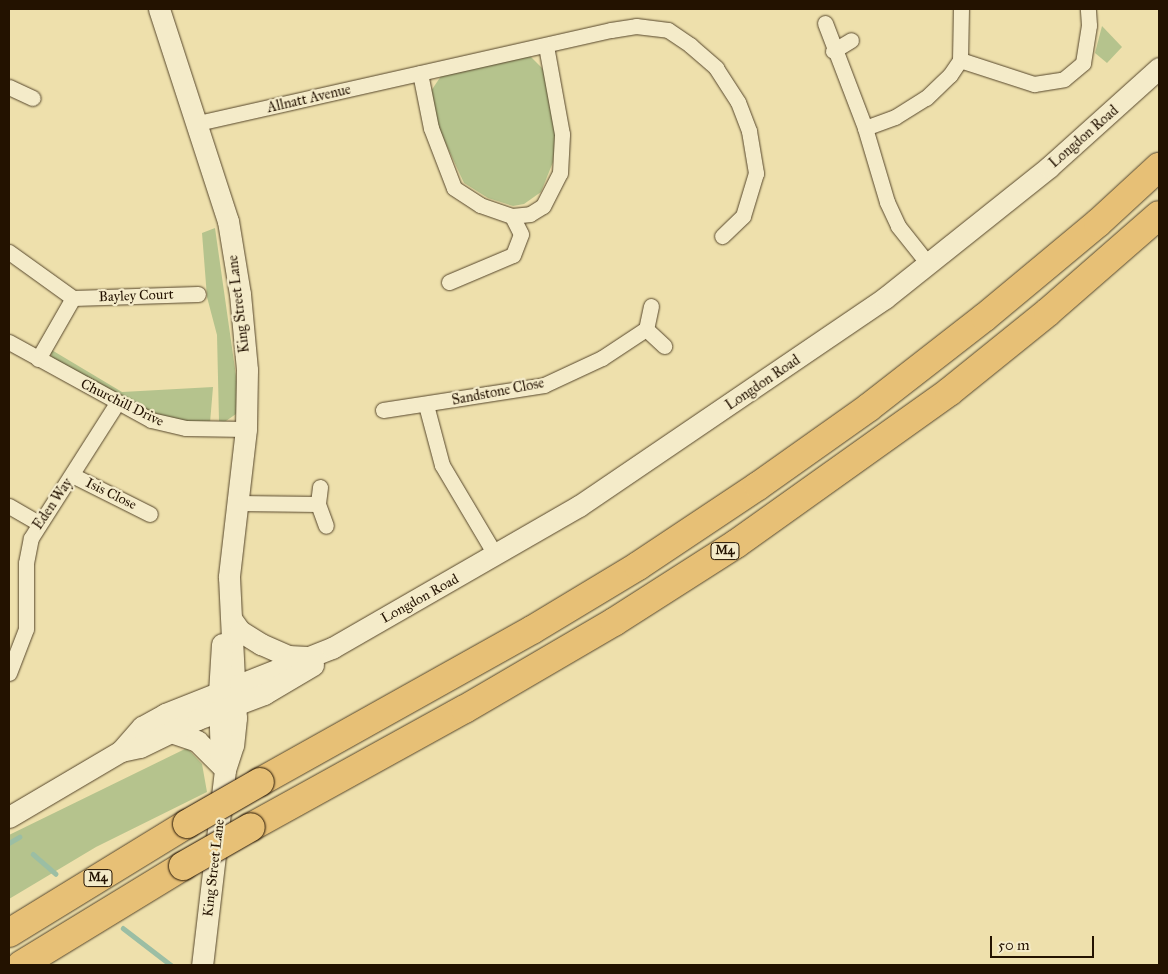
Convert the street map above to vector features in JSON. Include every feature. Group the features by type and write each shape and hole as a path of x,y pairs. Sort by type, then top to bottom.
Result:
{"highway":[{"name":"M4","path":"9,932 187,824 532,630 638,566 758,486 868,408 985,317 1098,223 1159,167"},
{"name":"M4","path":"21,965 183,866 474,704 736,544 949,392 1048,312 1159,215"}],"street":[{"name":"King Street Lane","path":"159,9 198,123 228,221 240,294 247,370 246,429 229,577 231,614 228,699 233,745 223,768 202,965"},
{"path":"865,128 895,117 926,98 939,87 960,60 961,9"},
{"path":"960,60 1034,84 1064,79 1083,63 1089,24 1088,9"},
{"path":"825,22 833,51 865,128 878,176 898,226 929,265"},
{"name":"Allnatt Avenue","path":"198,123 636,26 668,30 690,45 716,68 738,102 749,131 756,173 747,219 722,236"},
{"path":"833,51 851,40"},
{"path":"420,73 430,128 454,188 480,205 512,216 530,214 543,206 560,173 562,134 546,46"},
{"name":"Longdon Road","path":"228,699 308,657 332,648 496,556 579,506 828,339 929,265 1056,161 1159,68"},
{"path":"9,87 33,98"},
{"path":"449,282 513,255 521,234 512,216"},
{"path":"9,252 73,298 38,359"},
{"name":"Bayley Court","path":"73,298 198,294"},
{"path":"651,306 646,329 664,346"},
{"name":"Sandstone Close","path":"383,410 544,386 602,358 646,329"},
{"name":"Churchill Drive","path":"9,342 117,404 169,426 203,430 246,429"},
{"name":"Eden Way","path":"9,672 26,630 26,563 31,538 38,523 72,475 117,404"},
{"path":"426,405 442,465 496,556"},
{"name":"Isis Close","path":"72,475 152,515"},
{"path":"320,488 318,504 326,526"},
{"path":"238,503 318,504"},
{"path":"9,506 38,523"},
{"path":"231,614 240,631 266,647 288,656 308,657"},
{"name":"Longdon Road","path":"228,699 282,685 307,670 332,648"},
{"path":"121,751 140,747 171,732 228,699"},
{"path":"9,817 121,751 147,724 228,699"},
{"path":"171,732 197,741 223,768"}],"green space":[{"path":"1102,26 1122,47 1107,63 1095,53"},
{"path":"529,55 546,72 556,131 553,162 541,192 524,204 513,206 488,198 464,183 439,129 431,91 443,73"},
{"path":"215,228 238,390 236,414 223,423 219,421 217,335 207,297 202,233"},
{"path":"50,349 122,392 213,387 210,423 173,420 140,407 52,358"},
{"path":"187,748 202,764 207,792 96,847 9,899 9,835"}],"waterway":[{"path":"9,843 19,837"},
{"path":"33,854 56,874"},
{"path":"123,928 171,965"}]}
